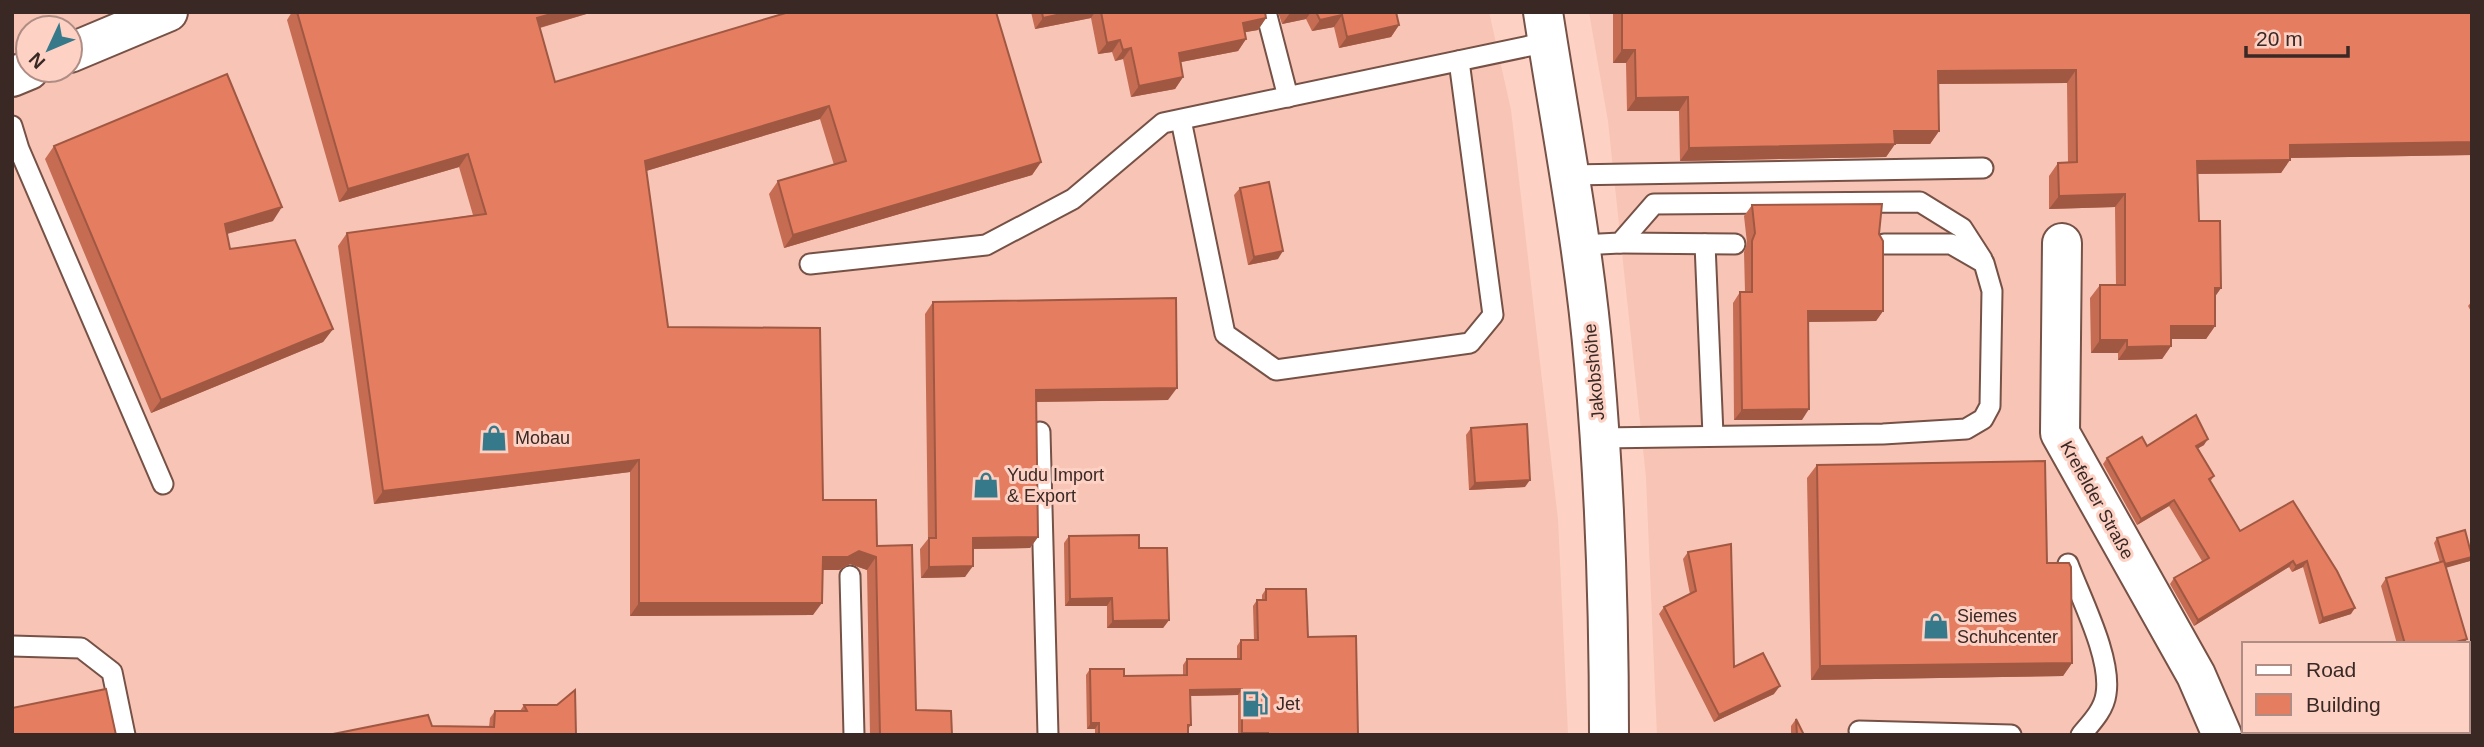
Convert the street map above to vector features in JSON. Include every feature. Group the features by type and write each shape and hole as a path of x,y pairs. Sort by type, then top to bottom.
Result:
{"street":[{"path":"84,47 168,12"},
{"name":"Jakobshöhe","path":"1546,27 1580,245 1600,438 1609,735"},
{"name":"Krefelder Straße","path":"2062,243 2060,433 2196,675 2222,735"}],"lane":[{"path":"1266,12 1288,97"},
{"path":"810,264 986,245 1073,199 1163,123 1459,61 1546,27"},
{"path":"1181,120 1224,334 1276,370 1470,344 1493,315 1459,61"},
{"path":"12,126 19,149 163,484"},
{"path":"1569,175 1983,168"},
{"path":"1600,438 1966,429 1983,419 1990,406 1992,290 1984,262 1962,228 1920,202 1654,204 1620,243"},
{"path":"1705,244 1713,435"},
{"path":"1580,245 1735,244"},
{"path":"1884,244 1951,244 1984,262"},
{"path":"1040,432 1048,735"},
{"path":"2068,565 2106,668 2106,696 2096,718 2081,735"},
{"path":"850,576 854,735"},
{"path":"12,646 81,648 111,672 125,735"},
{"path":"1858,731 2011,735"}],"shaded area":[{"path":"12,12 1489,12 1511,110 1558,520 1568,735 12,735"},
{"path":"1589,12 2472,12 2472,735 1657,735 1646,477 1608,121"}],"building":[{"path":"297,12 558,12 537,18 555,82 789,12 996,12 1041,162 793,235 778,181 846,161 829,106 645,161 668,327 820,328 823,500 876,500 877,546 912,545 916,710 951,711 952,735 880,735 876,557 859,551 848,557 823,557 822,603 639,603 639,460 383,491 347,233 486,214 468,154 348,189"},
{"path":"1042,12 1070,12 1043,18"},
{"path":"1101,12 1265,12 1266,18 1243,23 1246,39 1179,53 1183,77 1139,86 1131,48 1123,50 1120,40 1107,43"},
{"path":"1316,12 1396,12 1399,25 1347,37 1342,15 1320,20"},
{"path":"1622,12 2472,12 2472,142 2290,145 2290,160 2197,161 2199,221 2220,221 2221,288 2215,288 2215,326 2171,326 2171,346 2127,347 2127,340 2100,340 2100,285 2125,285 2125,194 2059,196 2058,163 2077,162 2076,70 1938,71 1939,131 1894,131 1895,144 1689,148 1688,97 1636,98 1635,50 1622,50"},
{"path":"227,74 282,207 225,224 230,249 295,240 333,329 161,400 54,146"},
{"path":"1269,182 1283,251 1254,257 1240,188"},
{"path":"1882,204 1879,234 1883,241 1883,311 1808,311 1809,409 1742,410 1740,292 1752,292 1752,241 1755,233 1752,205"},
{"path":"1176,298 1177,388 1036,390 1038,537 973,538 973,566 929,567 929,538 936,538 933,302"},
{"path":"2196,415 2208,439 2196,446 2214,476 2209,479 2240,531 2293,501 2337,571 2355,608 2323,618 2307,561 2296,566 2293,561 2198,620 2174,578 2209,558 2174,500 2141,519 2107,458 2142,437 2147,446"},
{"path":"1527,424 1530,480 1475,483 1471,428"},
{"name":"Siemes Schuhcenter","path":"2045,461 2047,563 2069,563 2071,567 2072,663 1820,666 1817,465"},
{"path":"2465,530 2472,557 2445,564 2437,538"},
{"path":"1139,535 1139,548 1167,548 1169,620 1113,621 1112,598 1070,599 1069,536"},
{"path":"1731,544 1734,667 1763,653 1780,686 1719,715 1664,607 1696,591 1688,552"},
{"path":"2444,561 2467,639 2456,642 2404,642 2386,578"},
{"path":"1266,589 1306,589 1308,637 1356,636 1358,735 1242,733 1242,689 1190,690 1191,725 1188,725 1188,735 1099,735 1099,723 1091,723 1090,669 1124,669 1124,676 1187,675 1187,659 1241,659 1241,640 1258,640 1257,600 1266,600"},
{"path":"106,689 116,735 12,735 12,708"},
{"path":"575,690 576,735 328,735 428,715 432,726 494,727 495,711 527,711 524,705 557,705"},
{"path":"1796,719 1804,735 1797,735"}],"place":[{"name":"Mobau","path":"494,438"},
{"name":"Yudu Import & Export","path":"986,485"},
{"name":"Siemes Schuhcenter","path":"1936,626"},
{"name":"Jet","path":"1255,704"}]}
